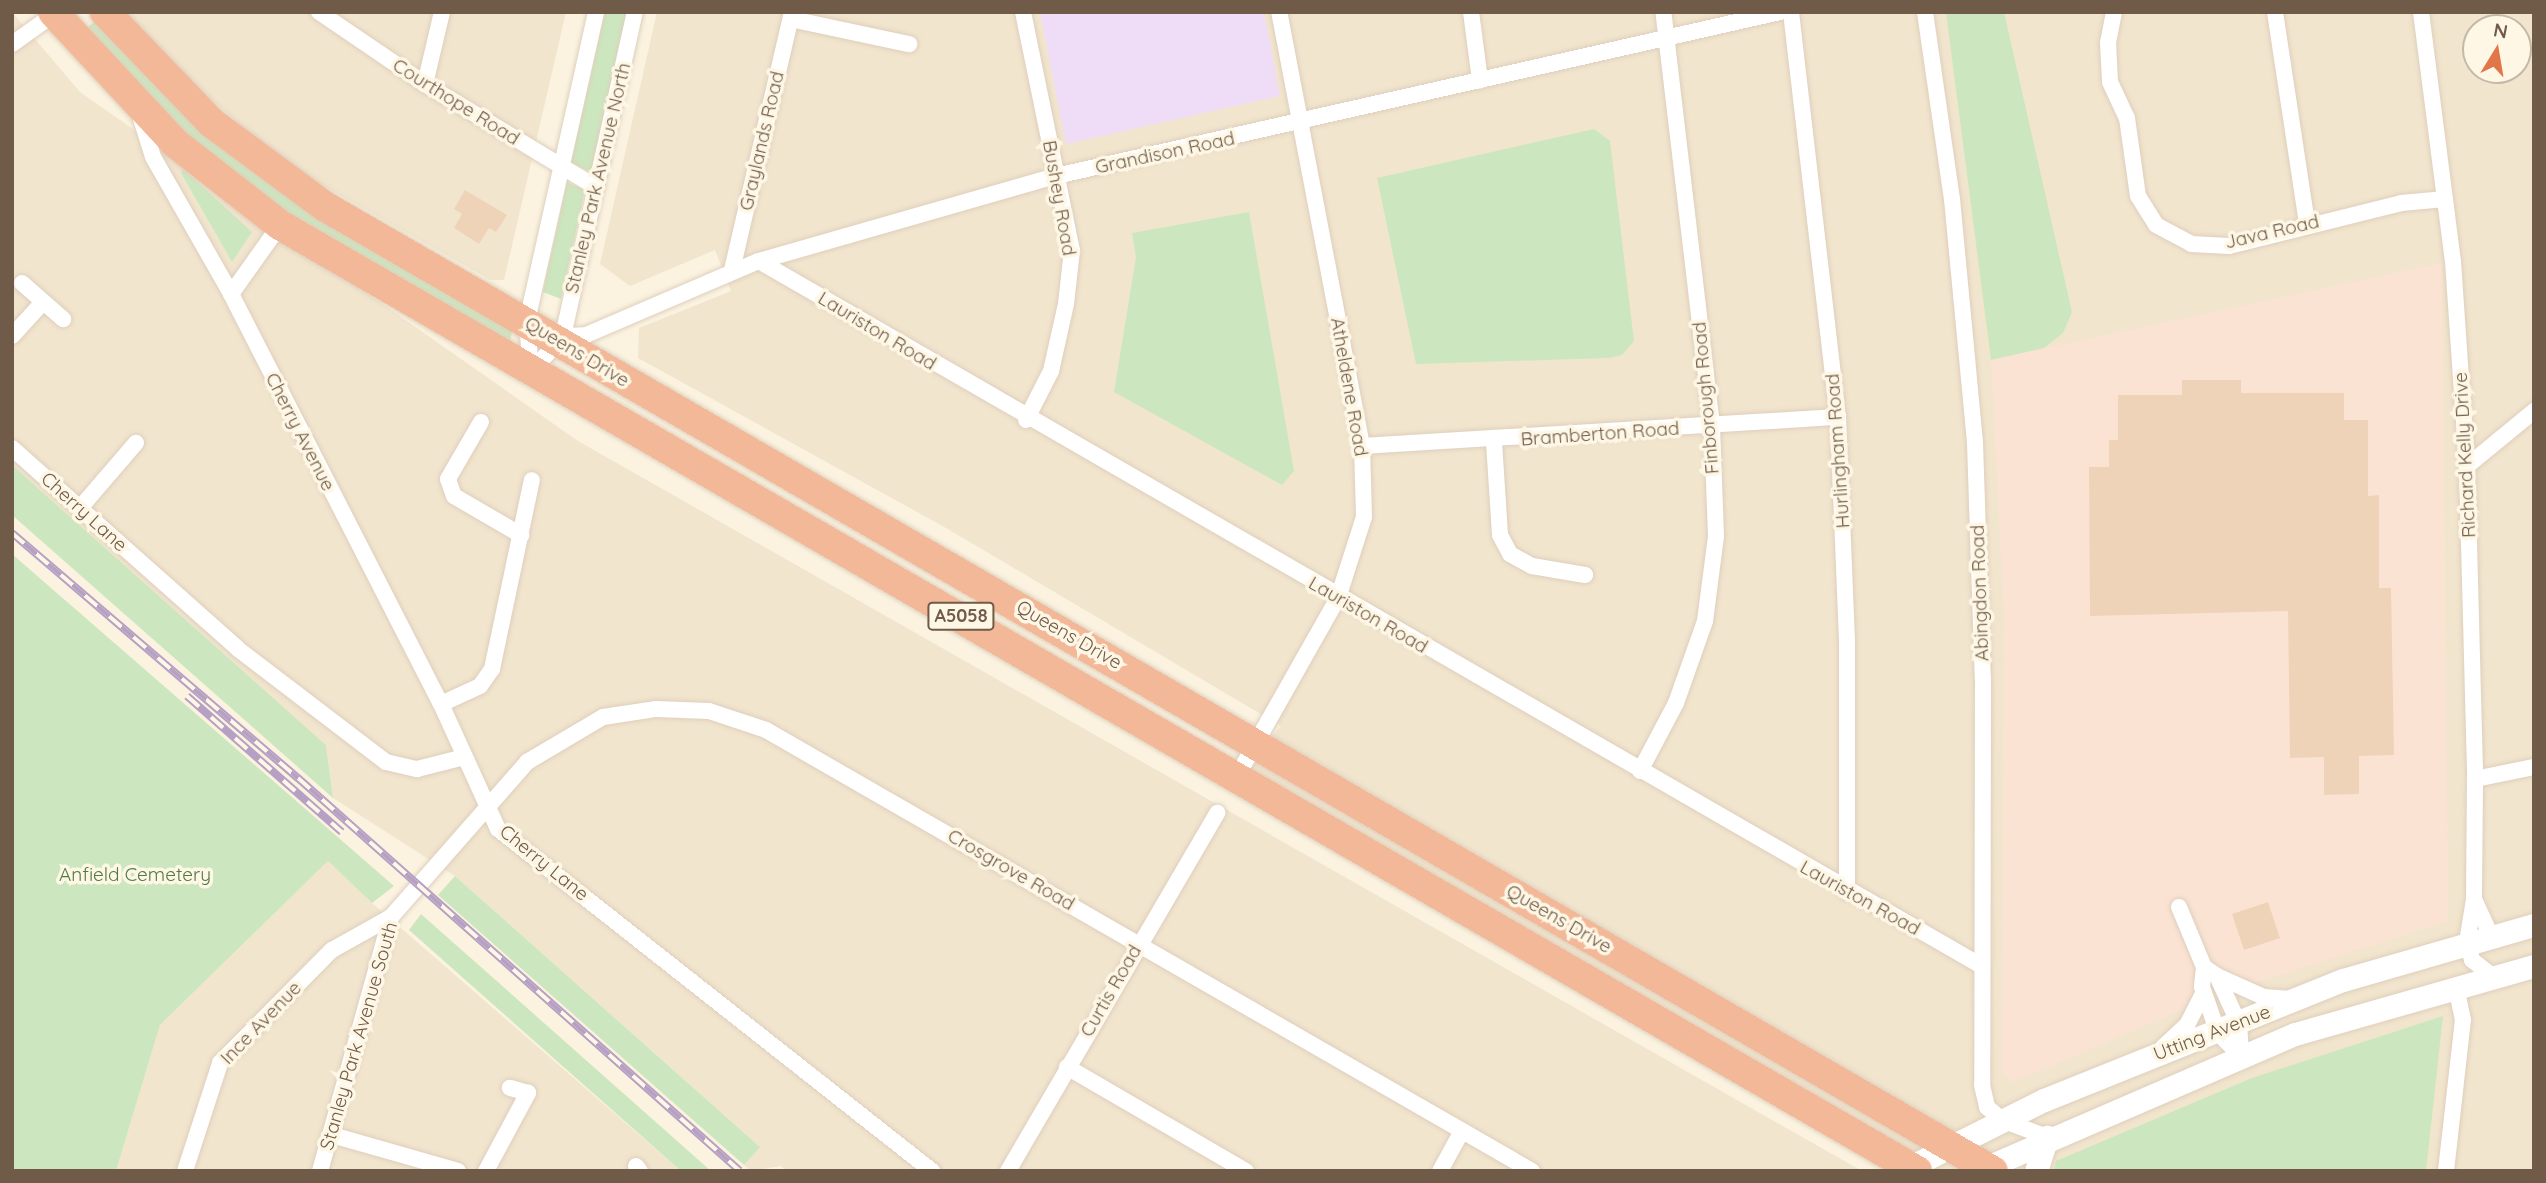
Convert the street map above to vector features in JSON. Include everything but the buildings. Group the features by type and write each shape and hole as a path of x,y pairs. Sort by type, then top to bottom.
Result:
{"highway":[{"name":"Queens Drive","path":"105,12 212,123 269,169 1986,1169"},
{"name":"Queens Drive","path":"64,17 138,107 280,225 531,372 911,586 1909,1170"}],"street":[{"name":"Courthope Road","path":"319,12 425,84 596,187"},
{"path":"425,84 442,12"},
{"name":"Stanley Park Avenue North","path":"531,372 527,321 596,12"},
{"name":"Stanley Park Avenue North","path":"562,340 635,12"},
{"name":"Bushey Road","path":"1023,12 1072,250 1066,304 1051,371 1026,420"},
{"name":"Atheldene Road","path":"1255,742 1338,598 1364,517 1362,446 1279,12"},
{"path":"1471,12 1480,80"},
{"name":"Finborough Road","path":"1640,771 1676,703 1706,621 1716,537 1712,426 1668,38 1662,12"},
{"name":"Grandison Road","path":"562,340 586,335 732,270 759,261 1056,176 1301,124 1780,12"},
{"name":"Hurlingham Road","path":"1791,12 1838,417 1847,640 1847,892"},
{"name":"Abingdon Road","path":"1925,12 1952,199 1975,443 1983,679 1980,965 1982,1085 1987,1107 2002,1120"},
{"name":"Java Road","path":"2114,12 2108,42 2110,82 2127,118 2138,196 2156,225 2191,244 2228,246 2307,224 2445,199"},
{"path":"2274,12 2307,224"},
{"name":"Richard Kelly Drive","path":"2421,12 2445,199 2468,466 2475,779 2474,900 2467,942"},
{"path":"792,16 909,44"},
{"name":"Graylands Road","path":"732,270 792,16"},
{"path":"12,44 64,17"},
{"name":"Cherry Avenue","path":"138,107 153,157 230,293 441,704 464,757"},
{"path":"230,293 280,225"},
{"name":"Lauriston Road","path":"759,261 1026,420 1847,892 1980,965"},
{"path":"22,283 63,319"},
{"path":"12,336 43,302"},
{"path":"531,372 562,340"},
{"path":"2468,466 2534,411"},
{"name":"Bramberton Road","path":"1362,446 1494,442 1838,417"},
{"path":"481,422 448,479 454,496 521,535"},
{"path":"1494,442 1500,535 1510,554 1532,566 1585,575"},
{"path":"80,508 136,443"},
{"name":"Cherry Lane","path":"12,448 239,649 386,762 417,769 464,757 485,809 498,829 932,1171"},
{"path":"441,704 480,686 492,669 532,480"},
{"name":"Crosgrove Road","path":"485,809 527,762 603,717 656,709 709,711 766,730 1532,1171"},
{"path":"1236,778 1255,742"},
{"path":"2475,779 2534,767"},
{"name":"Stanley Park Avenue South","path":"320,1171 391,916 485,809"},
{"name":"Curtis Road","path":"1008,1171 1217,813"},
{"name":"Richard Kelly Drive","path":"2474,900 2491,936"},
{"path":"2179,907 2211,972 2228,1029 2241,1056"},
{"name":"Ince Avenue","path":"185,1171 220,1063 332,950 391,916"},
{"name":"Utting Avenue","path":"1909,1170 2002,1120 2153,1055 2228,1029 2300,998 2467,942 2534,925"},
{"path":"2467,942 2472,960 2494,977"},
{"name":"Utting Avenue","path":"1986,1169 2047,1137 2241,1056 2361,1012 2534,966"},
{"path":"2153,1055 2187,1025 2211,972"},
{"path":"2211,972 2264,997 2300,998"},
{"path":"2446,1171 2463,1020 2456,987"},
{"path":"2203,994 2228,1029"},
{"path":"1067,1067 1246,1171"},
{"path":"486,1171 528,1093 510,1087"},
{"path":"2002,1120 2047,1137 2036,1171"},
{"path":"1440,1171 1462,1131"},
{"path":"332,1135 458,1171"}],"shaded area":[{"path":"12,12 80,92 578,441 1862,1171 786,1171 781,1166 751,1171 744,1165 759,1146 455,876 333,798 326,745 12,465"},
{"path":"125,12 566,12 504,280 490,280 284,163 195,85"},
{"path":"657,12 2534,12 2534,1171 1917,1171 1236,778 1281,726 946,528 638,358 639,328 731,291 715,250 630,286 600,264"},
{"path":"1040,12 1264,12 1280,96 1066,144"},
{"path":"2442,263 2448,921 2217,995 2013,1082 2002,1071 2004,613 1991,360"},
{"path":"328,861 372,903 681,1171 116,1171 160,1025"}],"green space":[{"path":"605,12 627,12 591,172 571,163"},
{"path":"1946,12 2004,12 2072,312 2063,333 2044,348 1991,360"},
{"path":"98,19 173,99 513,328 509,345 282,216 210,161 80,33"},
{"path":"1594,129 1610,141 1634,341 1622,355 1609,358 1416,364 1377,178"},
{"path":"183,169 252,232 232,262 181,173"},
{"path":"567,182 585,190 561,299 543,292"},
{"path":"1249,212 1294,471 1282,485 1114,392 1136,257 1132,233"},
{"path":"12,465 326,745 333,798 12,515"},
{"name":"Anfield Cemetery","path":"12,554 394,886 372,903 328,861 160,1025 116,1171 12,1171"},
{"path":"455,876 760,1147 744,1165 438,895"},
{"path":"421,914 711,1171 681,1171 409,930"},
{"path":"2443,1016 2426,1171 2054,1169 2056,1161 2252,1078"}],"railway":[{"path":"12,533 298,778 740,1171"},
{"path":"187,696 342,832"}]}
